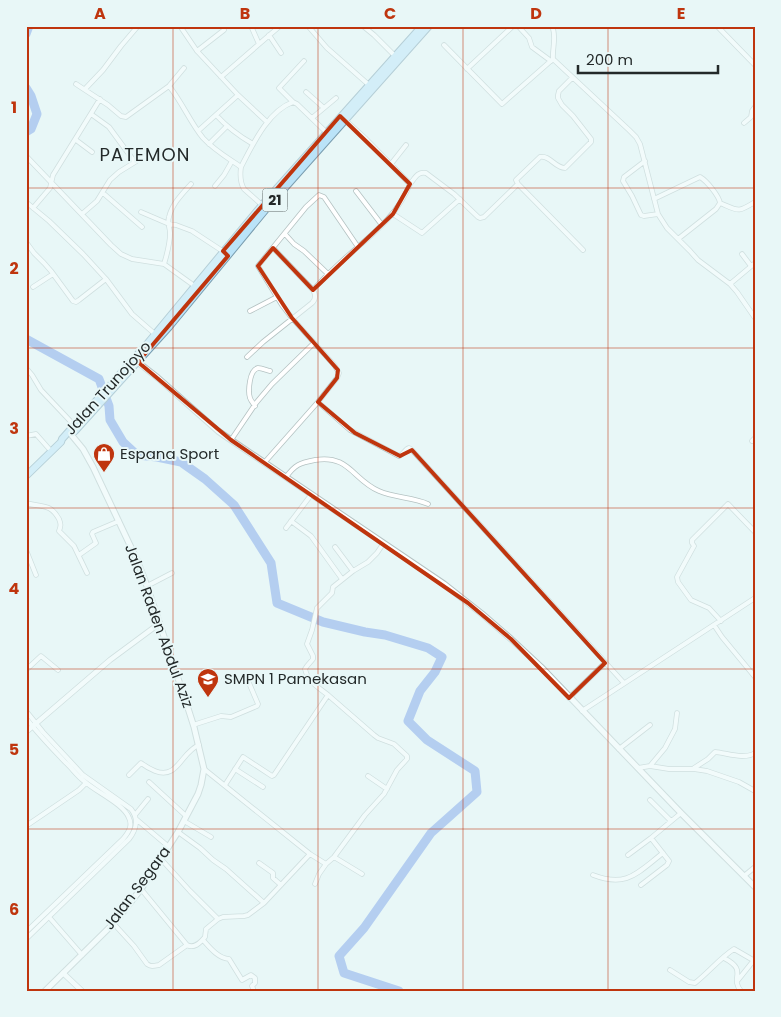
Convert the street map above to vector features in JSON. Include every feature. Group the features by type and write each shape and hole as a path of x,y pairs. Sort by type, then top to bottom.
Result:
{"highway":[{"name":"Jalan Trunojoyo","path":"51,451 61,442 64,442 122,375 138,362 262,205 326,132 343,118 429,26"},
{"name":"Jalan Trunojoyo","path":"225,254 275,200 418,28"},
{"name":"21","path":"26,476 51,451"}],"main road":[{"path":"138,362 231,440 444,584 511,638 755,887"},
{"name":"Jalan Raden Abdul Aziz","path":"70,434 85,453 138,560 194,725 204,769"},
{"name":"Jalan Segara","path":"45,991 114,924 141,889 178,832 201,785 204,769"}],"street":[{"path":"85,89 103,70 120,46 138,26"},
{"path":"180,26 197,51 266,122"},
{"path":"251,26 259,44"},
{"path":"221,77 280,26"},
{"path":"308,26 327,48 369,85"},
{"path":"363,26 395,56"},
{"path":"466,69 513,26"},
{"path":"518,26 529,38 532,47 552,60 636,137 645,161 658,214 667,228 698,260 730,284 755,318"},
{"path":"717,26 755,64"},
{"path":"444,45 503,104 552,60 555,37 554,27"},
{"path":"197,51 224,30"},
{"path":"269,35 281,54"},
{"path":"304,61 279,88 326,132"},
{"path":"76,84 100,99 121,116 126,117 169,86 184,68"},
{"path":"572,78 560,91 558,98 591,138 591,143 565,168 560,167 546,156 540,156 516,180 583,250"},
{"path":"169,86 179,98 198,131 209,144 241,167"},
{"path":"306,92 324,108"},
{"path":"198,131 238,95"},
{"path":"312,118 336,98"},
{"path":"33,208 48,192 53,175 100,99"},
{"path":"262,205 244,189 240,172 241,167 266,122 293,102"},
{"path":"744,123 751,117 755,107"},
{"path":"91,114 109,127 134,162"},
{"path":"216,114 239,136 253,144"},
{"path":"343,118 410,184"},
{"path":"209,144 227,126"},
{"path":"76,140 92,152"},
{"path":"391,164 406,145"},
{"path":"82,214 97,201 110,180 122,169 148,154"},
{"path":"26,156 111,246 132,259 164,264 197,288"},
{"path":"215,186 232,161"},
{"path":"645,161 624,177 623,181 642,216 658,214"},
{"path":"313,290 393,214 418,174 422,172 428,174 460,199 478,217 482,218 518,184"},
{"path":"654,199 700,177 719,199 720,204"},
{"path":"164,264 170,246 168,219 174,206 191,184"},
{"path":"356,191 382,225"},
{"path":"103,193 142,227"},
{"path":"264,463 318,402 337,378 338,373 337,368 292,318 258,266 306,207 320,195 324,197 334,210 358,247"},
{"path":"393,214 422,233 460,199"},
{"path":"26,202 84,254 106,279 132,314 157,336"},
{"path":"720,204 740,210 755,202"},
{"path":"678,239 720,204"},
{"path":"142,212 169,224 192,231 225,254"},
{"path":"284,234 328,274"},
{"path":"26,242 75,302 106,279"},
{"path":"247,357 313,302 316,295 273,248"},
{"path":"730,284 753,264 742,254"},
{"path":"33,287 53,274"},
{"path":"250,311 278,297"},
{"path":"231,440 254,406 272,384 314,343"},
{"path":"26,368 32,374 41,390 76,427"},
{"path":"254,406 249,391 251,374 259,368 270,371"},
{"path":"318,402 355,433 398,455 401,455 410,448 624,683"},
{"path":"26,436 36,434 51,451"},
{"path":"286,477 292,469 300,464 320,459 333,460 342,464 376,490 428,504"},
{"path":"286,528 311,495"},
{"path":"26,503 49,508 54,511 61,523 59,531 74,546 87,573"},
{"path":"721,621 709,608 693,601 678,582 678,577 694,546 692,540 728,504 755,532"},
{"path":"79,555 96,543 92,532 120,521"},
{"path":"290,522 311,536 342,579"},
{"path":"315,884 326,864 334,857 380,799 397,770 407,759 407,756 394,744 374,735 310,680 305,669 313,659 307,644 317,608 332,593 333,587 368,562 383,544"},
{"path":"335,547 353,571"},
{"path":"26,550 36,575"},
{"path":"147,586 172,572"},
{"path":"582,711 755,598"},
{"path":"26,732 110,660 160,623"},
{"path":"714,625 755,677"},
{"path":"26,670 41,656 58,670"},
{"path":"569,698 606,663"},
{"path":"194,725 221,716 231,717 257,706 258,704 249,683"},
{"path":"225,785 243,756 272,776 274,775 328,695"},
{"path":"26,711 34,725"},
{"path":"650,766 673,735 677,713"},
{"path":"26,718 86,783 131,809 136,827 26,939"},
{"path":"619,749 650,725"},
{"path":"129,775 141,763 156,772 173,771 190,750 199,745"},
{"path":"694,769 715,752 744,756 751,756 755,753"},
{"path":"638,768 650,766 669,769 694,769 728,778 755,791"},
{"path":"235,768 263,787"},
{"path":"204,769 310,854 326,864"},
{"path":"76,771 112,798"},
{"path":"368,776 387,789"},
{"path":"149,782 185,818 211,837"},
{"path":"26,826 86,783"},
{"path":"133,817 148,799"},
{"path":"650,800 671,821"},
{"path":"628,855 681,813"},
{"path":"133,817 169,847"},
{"path":"178,832 226,869 264,903"},
{"path":"641,885 669,862 651,838"},
{"path":"593,875 614,881 630,877 663,853"},
{"path":"114,924 147,964 151,966 159,965 187,946 192,947 203,940 206,936 206,929 218,919 248,915 264,903 310,854"},
{"path":"334,857 362,874"},
{"path":"161,859 218,919"},
{"path":"259,863 273,874 273,878 281,885"},
{"path":"744,876 755,867"},
{"path":"141,889 187,946"},
{"path":"26,932 48,916"},
{"path":"48,916 82,955"},
{"path":"203,940 218,955 229,959 242,980 251,975 253,976 256,981 252,986 254,991"},
{"path":"670,970 690,982 695,982 734,949 754,960 736,981"},
{"path":"724,958 733,962 736,967 738,974 737,986 741,991"},
{"path":"64,973 82,991"}],"highlighted area":[{"path":"340,116 410,184 393,214 313,290 273,248 258,266 292,318 338,370 337,378 318,402 355,433 400,456 412,450 605,663 569,698 511,639 468,603 231,440 138,362 228,256 223,251"}],"waterway":[{"path":"26,34 29,26"},
{"path":"26,88 37,114 31,129 26,132"},
{"path":"26,339 99,379 109,406 110,420 123,442 137,455 181,462 205,479 234,505 271,563 277,603 323,622 385,635 428,648 442,657 435,672 420,691 408,721 427,740 475,771 477,792 431,833 364,928 339,956 344,973 399,991"}],"place":[{"name":"Espana Sport","path":"104,473"},
{"name":"SMPN 1 Pamekasan","path":"208,698"}],"district":[{"name":"PATEMON","path":"145,155"}]}
